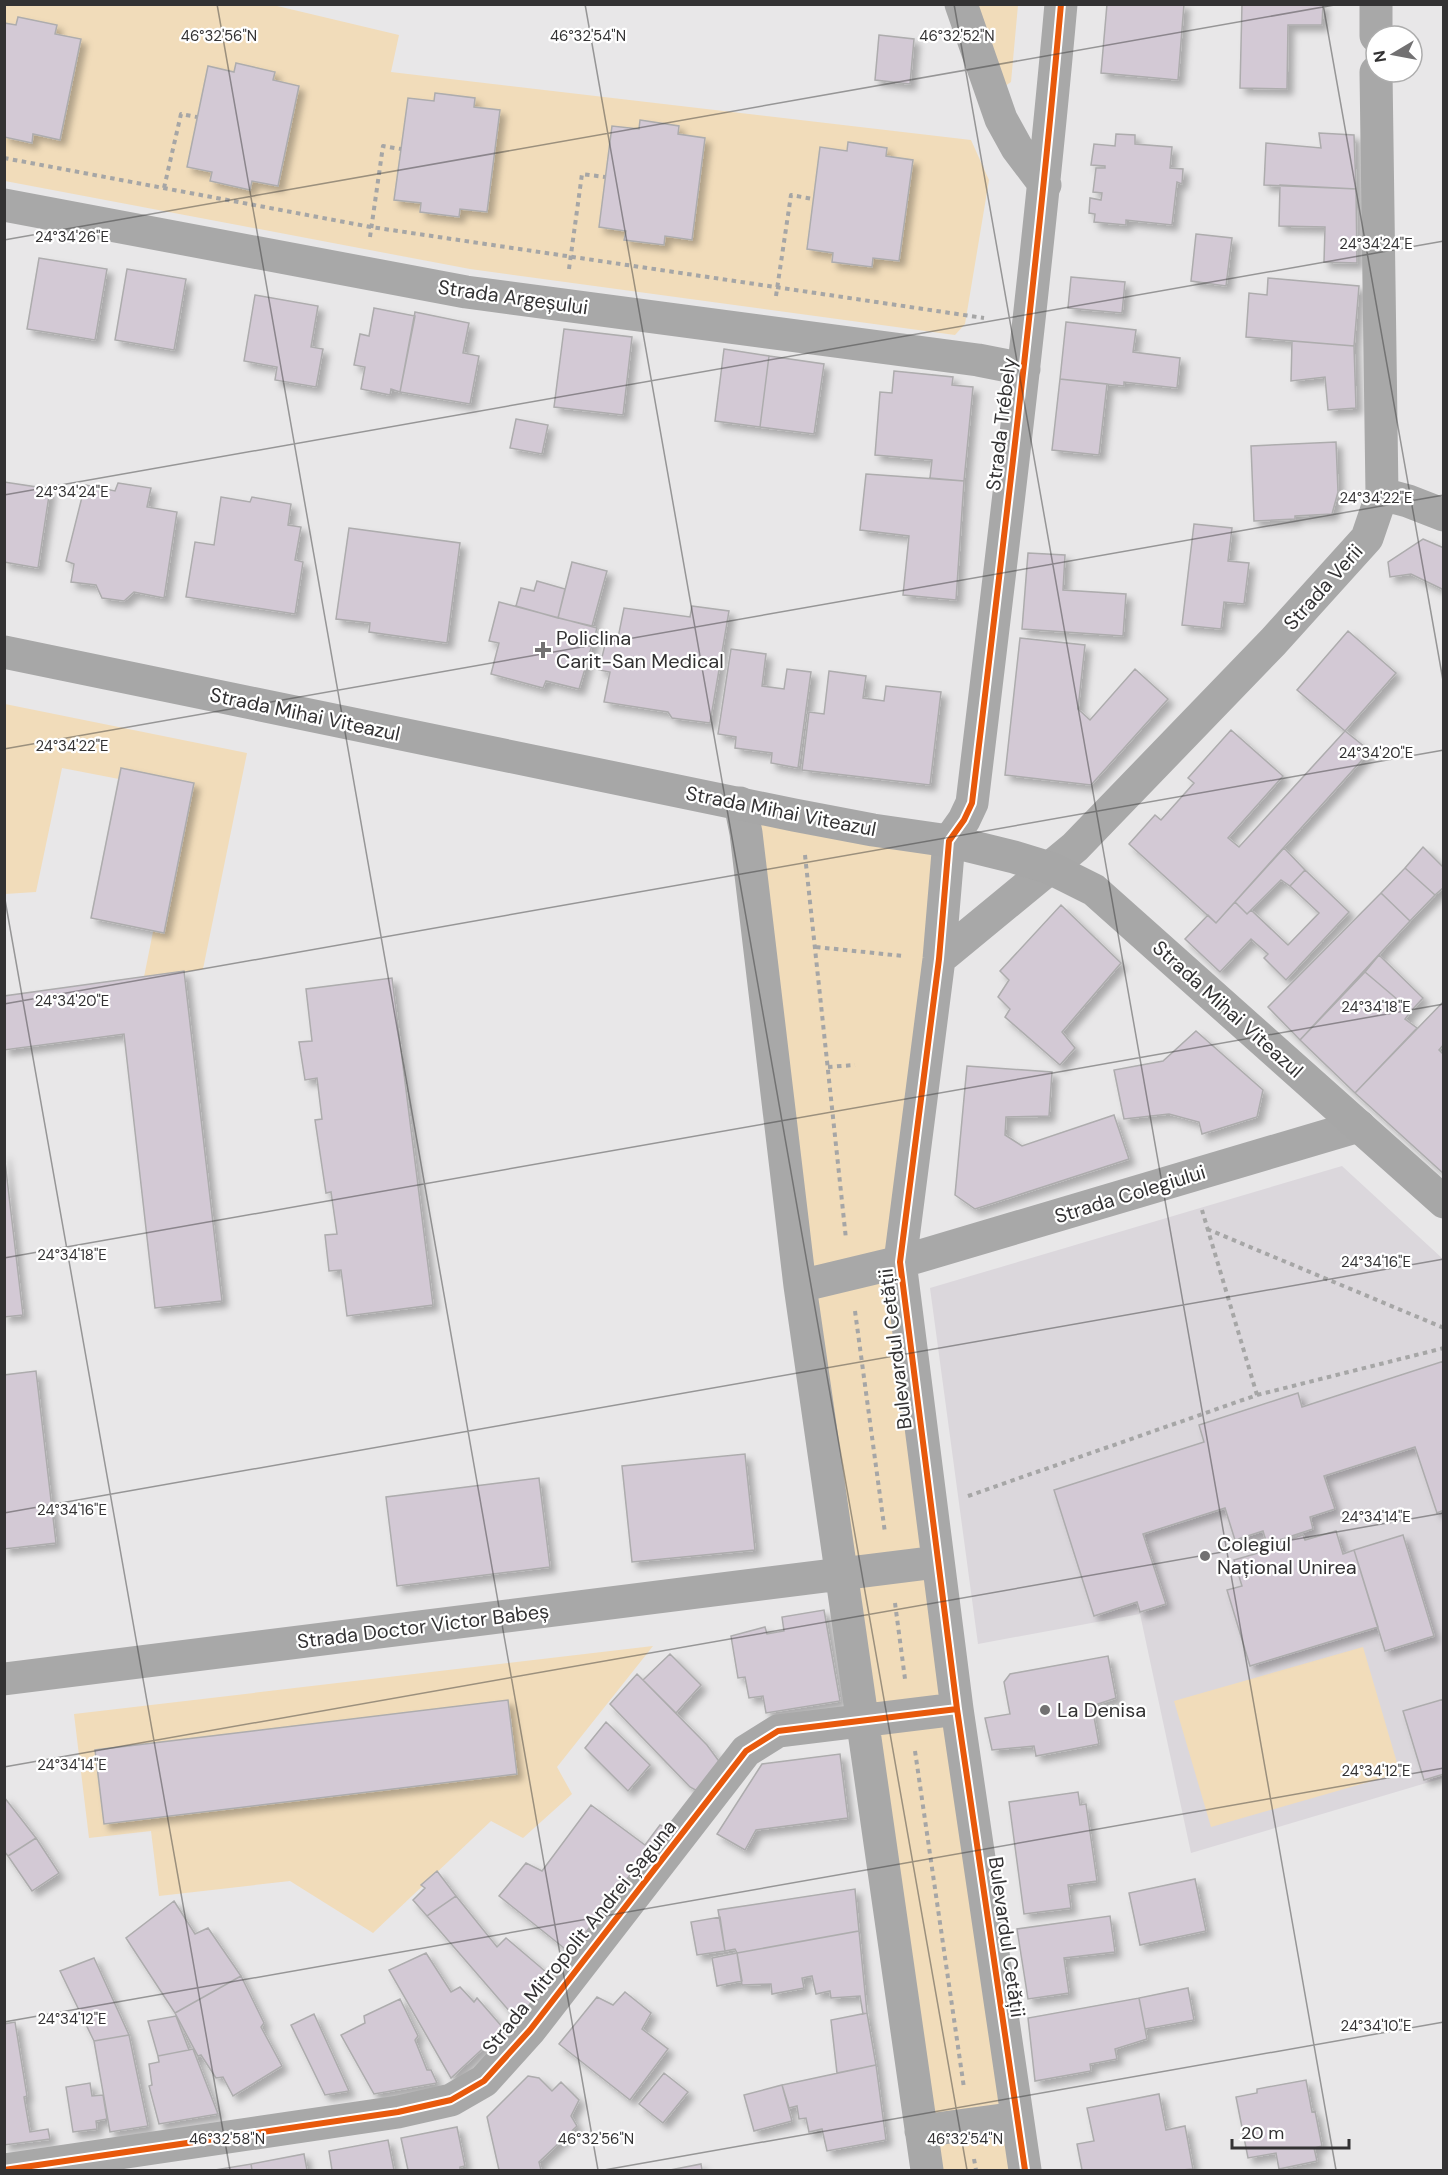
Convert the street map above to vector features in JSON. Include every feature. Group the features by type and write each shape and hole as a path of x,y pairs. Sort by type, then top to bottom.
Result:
{"main road":[{"name":"Strada Mihai Viteazul","path":"4,652 873,830 949,841 1050,868 1094,890 1443,1202"}],"street":[{"path":"961,4 1001,119 1017,148 1045,185"},
{"name":"Strada Trébely","path":"949,841 964,820 972,803 1045,185 1061,4"},
{"path":"1376,4 1376,24"},
{"name":"Strada Verii","path":"1050,868 1086,836 1273,642 1367,538 1382,494 1376,84"},
{"name":"Strada Argeșului","path":"4,205 466,292 978,360 1024,369"},
{"path":"1382,494 1408,501 1443,515"},
{"path":"740,803 749,857 800,1286 927,2170"},
{"name":"Bulevardul Cetății","path":"949,841 939,959 900,1262 957,1709 1025,2170"},
{"path":"939,959 1050,868"},
{"name":"Strada Colegiului","path":"900,1262 1359,1126"},
{"name":"Bulevardul Cetății","path":"800,1286 900,1262"},
{"path":"842,1574 937,1562"},
{"name":"Strada Doctor Victor Babeș","path":"5,1679 842,1574"},
{"path":"864,1721 957,1709"},
{"name":"Strada Mitropolit Andrei Șaguna","path":"4,2170 398,2112 451,2100 484,2081 530,2030 746,1751 778,1731 864,1721"},
{"path":"921,2131 1017,2118"}],"path":[{"path":"164,188 181,114 197,117"},
{"path":"371,229 383,146 400,148"},
{"path":"4,158 371,229 984,318"},
{"path":"570,257 582,174 605,177"},
{"path":"777,288 791,195 813,199"},
{"path":"804,848 847,1244"},
{"path":"816,947 939,959"},
{"path":"828,1067 855,1065"},
{"path":"1201,1208 1257,1395"},
{"path":"1207,1229 1443,1329"},
{"path":"855,1306 886,1538"},
{"path":"959,1499 1257,1395 1443,1348"},
{"path":"894,1600 906,1687"},
{"path":"915,1746 964,2092"}],"shaded area":[{"path":"4,5 273,5 399,35 391,72 971,140 989,180 965,324 955,335 470,269 5,181"},
{"path":"965,5 1018,5 1011,82 1005,86"},
{"path":"5,704 247,753 203,969 144,977 181,791 62,768 36,892 5,894"},
{"path":"740,803 949,841 900,1262 1025,2170 927,2170"},
{"name":"Colegiul Național Unirea","path":"1342,1166 1443,1259 1443,1778 1191,1853 1140,1614 978,1644 930,1288"},
{"path":"653,1646 557,1767 572,1794 523,1838 491,1821 373,1933 290,1881 159,1896 151,1831 89,1838 74,1714"},
{"path":"1363,1647 1400,1773 1211,1827 1174,1701"}],"building":[{"path":"1107,4 1184,4 1178,80 1101,73"},
{"path":"1242,4 1323,4 1322,25 1288,25 1287,89 1240,88"},
{"path":"18,17 57,25 55,34 81,39 60,140 33,134 32,143 4,137 4,23 16,25"},
{"path":"879,35 914,39 910,84 875,80"},
{"path":"236,63 275,72 273,80 299,86 278,186 252,181 250,190 210,181 212,172 187,167 208,66 234,72"},
{"path":"435,93 475,98 474,107 500,110 487,212 460,209 459,217 420,212 421,203 394,200 408,98 434,101"},
{"path":"640,120 679,126 678,134 705,138 692,240 665,236 664,245 624,240 626,231 599,227 612,126 639,129"},
{"path":"1319,133 1354,135 1356,189 1264,185 1266,143 1321,148"},
{"path":"1116,134 1135,135 1135,144 1172,147 1170,168 1183,169 1182,184 1177,182 1172,225 1126,220 1126,225 1094,222 1095,214 1089,213 1090,198 1101,200 1102,193 1093,192 1096,168 1105,168 1105,166 1091,165 1094,144 1115,146"},
{"path":"848,142 887,148 886,156 913,160 899,261 873,258 872,267 832,262 833,253 807,249 820,147 847,151"},
{"path":"1280,185 1356,189 1357,263 1324,262 1325,227 1279,226"},
{"path":"1196,234 1232,238 1226,286 1191,281"},
{"path":"39,258 107,269 95,340 27,329"},
{"path":"127,269 186,279 174,350 115,340"},
{"path":"1071,277 1125,282 1122,313 1068,308"},
{"path":"1268,278 1359,286 1354,346 1246,337 1249,293 1267,295"},
{"path":"255,295 318,306 311,347 323,349 316,387 275,380 277,367 244,361"},
{"path":"374,308 415,316 400,392 391,389 390,395 361,389 365,367 354,365 360,334 369,336"},
{"path":"415,312 469,323 463,353 479,356 470,404 400,392"},
{"path":"1066,322 1136,330 1133,352 1180,358 1177,388 1124,382 1124,386 1060,379"},
{"path":"564,329 632,337 623,415 554,407"},
{"path":"1292,341 1354,346 1356,408 1328,410 1325,377 1291,381"},
{"path":"724,349 769,356 760,427 715,421"},
{"path":"769,356 824,364 814,434 760,427"},
{"path":"894,371 953,377 952,385 973,387 964,481 930,478 932,460 875,455 880,392 892,393"},
{"path":"1060,379 1107,384 1099,455 1052,450"},
{"path":"516,419 548,425 542,454 510,448"},
{"path":"1336,442 1338,492 1332,514 1254,521 1251,446"},
{"path":"866,474 964,481 956,600 903,595 909,536 860,530"},
{"path":"4,482 50,489 38,568 4,562"},
{"path":"118,483 151,488 147,507 177,512 164,598 134,592 124,601 102,598 96,585 71,582 74,564 66,561 85,485 115,491"},
{"path":"221,497 250,502 252,497 291,504 288,525 301,527 295,560 303,562 295,614 186,597 195,542 214,545"},
{"path":"1194,524 1232,528 1228,561 1249,563 1244,604 1224,602 1221,629 1182,625"},
{"path":"349,528 460,543 447,643 369,632 370,623 336,619"},
{"path":"1423,539 1444,548 1444,590 1411,574 1390,577 1388,562"},
{"path":"1028,553 1065,555 1063,590 1126,594 1123,636 1022,629"},
{"path":"572,562 607,571 592,626 558,618"},
{"path":"537,581 565,589 558,618 516,606 521,588 534,591"},
{"path":"499,602 597,628 579,689 546,681 543,688 491,674 499,643 489,641"},
{"path":"692,606 729,611 710,723 672,718 668,712 604,702 610,672 599,670 607,636 618,638 624,608 690,617"},
{"path":"1348,631 1396,673 1345,731 1297,690"},
{"path":"1020,638 1085,645 1078,709 1090,720 1135,669 1168,699 1091,785 1005,775"},
{"path":"731,649 766,654 762,686 784,689 787,669 811,672 798,768 771,763 772,753 735,748 736,737 718,734"},
{"path":"829,671 866,676 863,698 884,701 886,686 941,692 930,785 802,770 809,712 824,714"},
{"path":"1231,730 1283,776 1228,838 1239,847 1345,731 1370,751 1216,923 1129,844 1155,815 1161,820 1194,783 1188,778"},
{"path":"121,768 194,783 164,933 91,918"},
{"path":"1423,847 1444,868 1444,887 1435,895 1405,868"},
{"path":"1284,848 1305,870 1290,886 1281,880 1247,914 1235,902"},
{"path":"1405,868 1435,895 1410,921 1381,893"},
{"path":"1305,870 1349,912 1286,980 1264,958 1268,954 1251,939 1220,972 1185,939 1208,915 1216,923 1235,902 1247,914 1251,910 1288,945 1319,913 1290,886"},
{"path":"1381,893 1410,921 1300,1040 1268,1007"},
{"path":"1061,905 1121,963 1062,1032 1075,1048 1060,1065 1005,1017 1010,1009 998,997 1009,980 1000,971"},
{"path":"1379,955 1423,998 1411,1011 1365,972"},
{"path":"184,971 222,1301 155,1308 124,1034 4,1050 4,996"},
{"path":"1365,972 1411,1011 1405,1019 1417,1028 1355,1093 1300,1040"},
{"path":"392,978 433,1305 347,1316 341,1270 329,1271 325,1235 337,1234 331,1192 326,1193 315,1120 322,1119 317,1078 305,1080 299,1042 312,1041 306,989"},
{"path":"1444,1001 1444,1044 1439,1050 1444,1055 1444,1174 1355,1093"},
{"path":"1196,1031 1263,1090 1257,1117 1202,1134 1199,1122 1169,1114 1124,1119 1114,1070 1163,1061"},
{"path":"967,1066 1052,1072 1049,1116 1006,1117 1005,1135 1022,1146 1114,1115 1129,1159 975,1209 955,1195"},
{"path":"4,1153 23,1315 4,1317"},
{"path":"1444,1361 1444,1510 1437,1513 1415,1447 1324,1476 1335,1509 1310,1517 1313,1529 1267,1544 1263,1531 1235,1540 1225,1508 1143,1534 1166,1604 1140,1612 1137,1602 1094,1616 1054,1490 1204,1442 1199,1425 1298,1393 1302,1407"},
{"path":"36,1371 56,1543 4,1549 4,1375"},
{"path":"745,1454 755,1550 632,1562 622,1466"},
{"path":"539,1478 550,1567 397,1586 386,1497"},
{"path":"1336,1531 1343,1554 1354,1550 1378,1627 1250,1666 1227,1590 1242,1586 1234,1560 1265,1551 1264,1548 1303,1535 1305,1540"},
{"path":"1403,1535 1434,1636 1385,1651 1354,1550"},
{"path":"824,1610 840,1701 766,1713 763,1696 749,1698 745,1677 738,1678 731,1636 765,1627 767,1634 784,1631 782,1617"},
{"path":"670,1654 701,1685 676,1713 643,1680"},
{"path":"1108,1656 1116,1698 1092,1706 1099,1744 1036,1756 1034,1746 992,1750 985,1718 1010,1714 1004,1682 1010,1674"},
{"path":"637,1674 707,1745 721,1764 701,1793 690,1787 610,1704"},
{"path":"1444,1699 1444,1774 1424,1780 1403,1711"},
{"path":"508,1700 517,1774 104,1824 95,1750"},
{"path":"606,1722 650,1765 628,1791 585,1748"},
{"path":"840,1754 848,1818 756,1830 745,1850 717,1834 762,1764"},
{"path":"1078,1792 1080,1805 1086,1804 1097,1881 1068,1885 1071,1908 1024,1914 1009,1802"},
{"path":"4,1797 36,1838 8,1856 4,1851"},
{"path":"591,1805 645,1845 660,1825 672,1830 574,1956 499,1896 526,1863 542,1871"},
{"path":"36,1838 59,1873 32,1891 8,1856"},
{"path":"437,1871 456,1896 427,1916 413,1900 425,1888 421,1885"},
{"path":"1195,1879 1206,1931 1140,1945 1129,1893"},
{"path":"855,1889 859,1931 737,1953 735,1949 725,1951 718,1910"},
{"path":"456,1896 497,1947 506,1938 552,1977 517,2020 427,1916"},
{"path":"174,1901 195,1934 208,1928 241,1976 175,2013 126,1938"},
{"path":"1110,1916 1115,1952 1064,1958 1069,1993 1028,1999 1017,1929"},
{"path":"720,1917 725,1951 697,1955 691,1922"},
{"path":"859,1931 867,2013 863,2014 860,1996 831,1998 830,1991 816,1994 812,1976 802,1978 804,1988 772,1994 771,1984 742,1985 737,1953"},
{"path":"426,1953 451,1992 460,1987 474,2002 477,1998 504,2029 451,2078 389,1970"},
{"path":"737,1953 742,1981 717,1986 712,1958"},
{"path":"94,1958 129,2035 94,2041 60,1971"},
{"path":"241,1976 264,2023 261,2027 282,2066 233,2096 223,2077 216,2078 201,2055 198,2056 175,2013"},
{"path":"1188,1988 1194,2020 1145,2029 1139,1998"},
{"path":"625,1992 651,2013 642,2029 668,2049 630,2100 559,2044 597,1997 613,2005"},
{"path":"1139,1998 1147,2039 1115,2049 1117,2059 1090,2064 1091,2071 1035,2081 1028,2018"},
{"path":"400,1999 418,2036 415,2040 427,2070 431,2070 437,2083 374,2094 341,2035 365,2023 364,2016"},
{"path":"867,2013 876,2065 837,2073 831,2020"},
{"path":"314,2014 349,2091 325,2095 291,2025"},
{"path":"176,2016 189,2050 158,2056 148,2021"},
{"path":"15,2022 27,2096 24,2097 30,2132 48,2129 50,2139 4,2145 4,2024"},
{"path":"129,2035 148,2126 110,2132 94,2041"},
{"path":"193,2049 218,2114 159,2124 149,2086 152,2085 149,2064 159,2062 158,2056"},
{"path":"876,2065 886,2140 827,2151 822,2129 809,2132 806,2118 799,2119 797,2106 789,2108 782,2085"},
{"path":"664,2073 688,2092 663,2123 639,2104"},
{"path":"528,2076 539,2078 552,2091 561,2082 579,2100 571,2116 577,2126 539,2162 541,2170 499,2170 487,2117"},
{"path":"1306,2080 1322,2146 1314,2148 1317,2161 1279,2169 1276,2153 1248,2158 1236,2097 1257,2093 1257,2089"},
{"path":"90,2083 92,2096 103,2095 107,2119 96,2121 97,2129 73,2132 66,2087"},
{"path":"782,2085 792,2121 754,2131 744,2095"},
{"path":"1159,2094 1166,2130 1185,2126 1193,2169 1082,2170 1077,2144 1094,2141 1087,2108"},
{"path":"457,2127 465,2166 460,2167 460,2170 408,2170 401,2138"},
{"path":"388,2140 394,2170 332,2170 329,2151"},
{"path":"304,2154 307,2170 252,2170 251,2164"},
{"path":"251,2164 252,2170 215,2170"},
{"path":"701,2164 702,2170 670,2170"}],"cycle path":[{"path":"1025,2170 957,1709 900,1262 939,959 949,841 964,820 972,803 1031,304 1061,4"},
{"path":"4,2170 398,2112 451,2100 484,2081 530,2030 746,1751 778,1731 957,1709"}],"place":[{"name":"Policlina Carit-San Medical","path":"543,650"},
{"name":"Colegiul Național Unirea","path":"1205,1556"},
{"name":"La Denisa","path":"1045,1710"}]}
